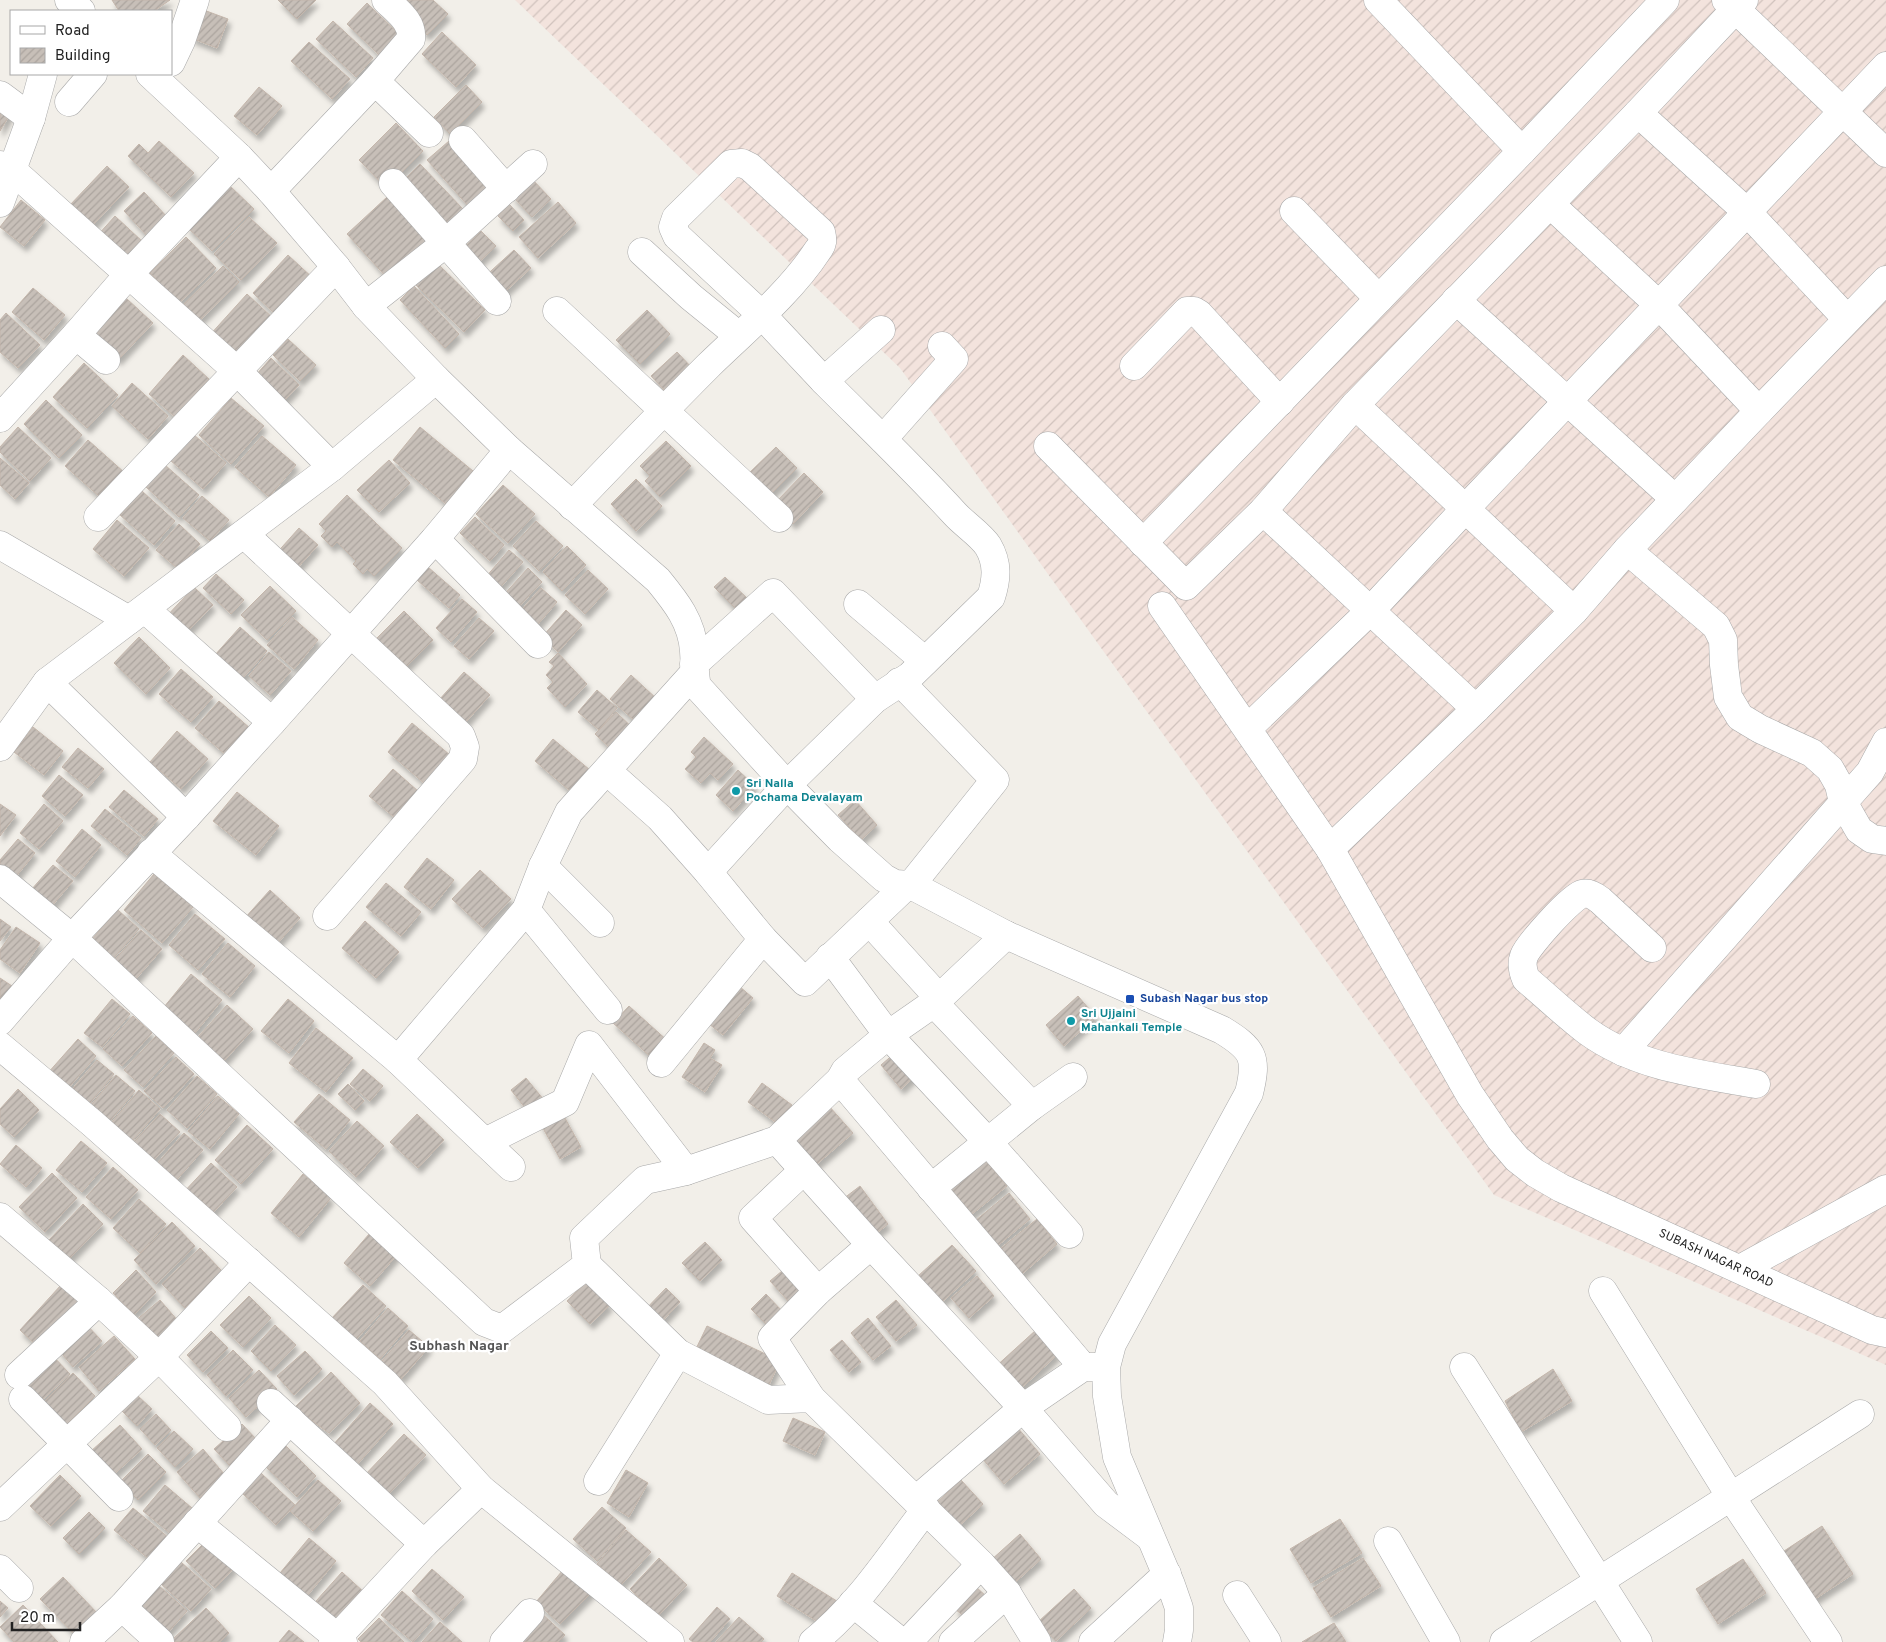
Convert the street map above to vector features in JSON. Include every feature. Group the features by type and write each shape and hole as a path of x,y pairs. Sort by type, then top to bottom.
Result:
{"street":[{"path":"69,0 80,10"},
{"path":"172,56 181,41 195,0"},
{"path":"271,191 412,39 412,30 409,23 386,0"},
{"path":"1378,0 1522,151"},
{"path":"1143,543 1522,151 1665,0"},
{"path":"1048,446 1186,586 1263,511 1355,405 1638,113 1736,3 1886,153"},
{"path":"1248,728 1371,610 1464,509 1886,66"},
{"path":"0,203 6,168 31,118 43,75"},
{"path":"69,102 93,75"},
{"path":"164,75 271,191 336,266 366,306 436,379 509,450 658,580 678,604 690,625 697,686 787,785 840,839 884,878 895,884 909,885 1006,935 1222,1030 1241,1042 1253,1056 1254,1075 1250,1093 1112,1344 1094,1367 1023,1408 921,1505 853,1603 830,1629 813,1642"},
{"path":"375,80 430,133"},
{"path":"0,95 31,118"},
{"path":"1638,113 1748,213 1847,319"},
{"path":"463,140 506,189"},
{"path":"0,418 128,275 239,158"},
{"path":"572,506 662,411 762,315 818,250 823,241 821,232 750,167 742,163 731,164 676,218 673,227 677,236 762,315 824,381 987,545 996,566 997,581 991,597 910,676 875,699 787,785 708,872"},
{"path":"366,306 446,243 533,164"},
{"path":"6,168 237,370 332,467"},
{"path":"394,183 496,301"},
{"path":"1550,204 1659,305 1759,411"},
{"path":"1294,211 1379,299"},
{"path":"642,252 691,297 739,336"},
{"path":"98,518 336,266"},
{"path":"1330,849 1476,709 1574,611 1675,499 1886,280"},
{"path":"1456,300 1566,402 1675,499"},
{"path":"557,311 662,411 779,518"},
{"path":"1134,366 1187,311 1194,311 1199,314 1280,402"},
{"path":"824,381 881,330"},
{"path":"76,335 106,360"},
{"path":"883,439 954,359 942,346"},
{"path":"0,747 47,682 332,467 436,379"},
{"path":"1355,405 1574,611"},
{"path":"0,1021 72,938 272,722 435,539 509,450"},
{"path":"1263,511 1476,709"},
{"path":"244,534 461,736 466,747 463,759 327,916"},
{"path":"435,539 538,644"},
{"path":"0,545 137,615 272,722"},
{"path":"1627,550 1716,626 1723,640 1728,698 1740,717 1760,729 1812,753 1830,769 1839,785 1843,802 1859,830 1872,839 1886,841"},
{"path":"398,1060 526,910 542,866 569,812 607,771 694,668 773,594 875,699"},
{"path":"858,604 925,661"},
{"name":"SUBASH NAGAR ROAD","path":"1162,606 1330,849 1470,1095 1516,1159 1561,1188 1879,1331"},
{"path":"47,682 186,817"},
{"path":"607,771 660,818 763,938 805,982 909,885 995,780 899,682"},
{"path":"1623,1052 1870,772 1886,742"},
{"path":"151,853 398,1060 511,1167"},
{"path":"542,866 600,923"},
{"path":"0,879 72,938 484,1322 502,1328 587,1265"},
{"path":"1652,948 1600,900 1592,895 1583,893 1573,898 1537,937 1524,956 1522,969 1526,979 1587,1031 1623,1052 1687,1072 1756,1084"},
{"path":"526,910 608,1010"},
{"path":"869,921 937,1001 1032,1106"},
{"path":"811,1398 768,1400 678,1353 587,1265 584,1238 645,1180 686,1171 777,1140 840,1080 845,1071 888,1035 937,1001 1006,935"},
{"path":"661,1062 763,938"},
{"path":"830,957 888,1035 988,1142 1069,1234"},
{"path":"485,1142 565,1102 589,1045 686,1171"},
{"path":"0,1046 92,1123 385,1383 481,1489 670,1642"},
{"path":"931,1188 1032,1106 1072,1077"},
{"path":"840,1080 931,1188 1094,1367 1107,1396 1117,1457 1166,1574 1178,1608 1179,1630 1177,1642"},
{"path":"777,1140 870,1244 1023,1408 1106,1504 1151,1538"},
{"path":"804,1170 754,1218 818,1291"},
{"path":"1740,1269 1886,1189"},
{"path":"0,1217 99,1301 159,1357 227,1427"},
{"path":"870,1244 818,1291 772,1338 811,1398 981,1564 1007,1593 1037,1642"},
{"path":"0,1508 159,1357 249,1262"},
{"path":"1603,1291 1731,1497 1828,1642"},
{"path":"99,1301 21,1387 67,1443 119,1497"},
{"path":"598,1481 678,1353"},
{"path":"1464,1367 1638,1642"},
{"path":"84,1642 122,1607 197,1523 280,1412 424,1544"},
{"path":"1504,1642 1860,1414"},
{"path":"197,1523 338,1640 424,1544 481,1489"},
{"path":"1388,1541 1446,1642"},
{"path":"908,1642 981,1564"},
{"path":"0,1570 20,1588"},
{"path":"1093,1642 1166,1574"},
{"path":"953,1642 1007,1593"},
{"path":"1237,1595 1267,1642"},
{"path":"853,1603 901,1642"},
{"path":"122,1607 160,1642"},
{"path":"504,1642 530,1613"}],"shaded area":[{"path":"515,0 1886,0 1886,1365 1494,1195 900,368"}],"building":[{"path":"112,0 170,0 155,10 118,10"},
{"path":"278,0 316,0 297,19"},
{"path":"391,0 433,0 448,14 427,35"},
{"path":"367,3 403,38 383,59 347,24"},
{"path":"201,9 228,19 217,48 191,38"},
{"path":"333,21 373,58 356,77 316,39"},
{"path":"442,32 476,65 456,87 422,54"},
{"path":"309,42 350,79 332,99 291,61"},
{"path":"466,85 482,102 450,134 434,117"},
{"path":"259,87 282,106 257,135 234,116"},
{"path":"0,104 12,111 0,131"},
{"path":"396,123 423,151 386,188 359,160"},
{"path":"159,141 194,173 171,197 128,156 139,144 148,153"},
{"path":"449,141 491,188 469,207 427,160"},
{"path":"420,164 464,210 444,229 400,184"},
{"path":"107,166 129,187 91,227 69,206"},
{"path":"531,178 551,199 532,217 512,196"},
{"path":"228,184 254,209 212,251 187,227"},
{"path":"144,192 169,219 149,238 124,211"},
{"path":"387,197 429,242 389,280 347,234"},
{"path":"21,200 45,220 24,246 0,227"},
{"path":"558,202 576,223 538,258 519,237"},
{"path":"509,204 524,220 513,231 498,216"},
{"path":"115,216 143,242 125,262 97,236"},
{"path":"249,217 277,243 241,280 214,254"},
{"path":"481,231 496,246 472,269 458,253"},
{"path":"186,237 216,268 179,303 150,273"},
{"path":"514,250 531,268 498,298 481,280"},
{"path":"288,255 314,279 278,317 253,293"},
{"path":"436,262 485,310 464,332 415,284"},
{"path":"223,266 239,282 199,321 183,305"},
{"path":"414,286 459,334 445,348 400,300"},
{"path":"33,288 65,315 44,340 12,312"},
{"path":"247,294 273,318 234,360 208,337"},
{"path":"126,298 153,323 118,360 91,335"},
{"path":"647,310 670,334 640,364 616,340"},
{"path":"6,313 40,345 18,368 0,352 0,320"},
{"path":"288,339 316,365 300,381 273,355"},
{"path":"677,352 695,371 669,395 651,376"},
{"path":"183,355 209,379 175,417 149,394"},
{"path":"271,358 299,385 283,402 255,376"},
{"path":"84,363 118,395 87,428 53,397"},
{"path":"132,383 168,416 148,439 112,406"},
{"path":"231,398 264,426 231,464 199,435"},
{"path":"46,400 82,435 59,458 24,424"},
{"path":"18,427 51,458 30,481 0,452 0,447"},
{"path":"420,427 473,471 446,504 393,460"},
{"path":"193,434 226,463 203,489 170,460"},
{"path":"262,436 296,465 269,497 235,467"},
{"path":"88,440 125,473 102,499 65,466"},
{"path":"666,441 691,466 660,497 645,481 650,476 640,466"},
{"path":"776,447 797,468 767,498 745,477"},
{"path":"0,458 29,483 15,499 0,485"},
{"path":"389,460 410,483 379,512 357,490"},
{"path":"165,465 199,495 179,517 146,487"},
{"path":"804,473 823,492 793,524 774,504"},
{"path":"636,479 662,506 636,531 611,504"},
{"path":"503,485 535,514 508,543 476,514"},
{"path":"142,491 175,521 154,545 120,515"},
{"path":"347,495 402,548 374,576 367,569 363,574 353,564 356,561 337,542 332,547 321,536 326,531 319,524"},
{"path":"202,496 229,520 210,541 183,518"},
{"path":"475,517 504,545 490,561 460,533"},
{"path":"117,520 149,548 124,576 93,549"},
{"path":"536,521 563,546 539,571 513,546"},
{"path":"179,524 200,544 178,569 156,550"},
{"path":"299,528 318,545 293,573 274,556"},
{"path":"567,546 586,565 562,591 543,572"},
{"path":"509,550 523,562 498,590 485,578"},
{"path":"428,567 460,595 449,608 417,580"},
{"path":"528,568 542,582 515,611 501,598"},
{"path":"588,570 608,589 585,614 565,595"},
{"path":"216,574 244,600 231,614 203,588"},
{"path":"725,577 747,598 736,609 714,587"},
{"path":"270,586 296,611 267,640 241,615"},
{"path":"194,587 213,605 184,635 165,618"},
{"path":"541,588 557,602 533,630 517,615"},
{"path":"462,599 477,612 451,642 436,628"},
{"path":"566,610 582,625 558,652 542,637"},
{"path":"404,611 433,640 402,671 373,642"},
{"path":"292,617 318,640 294,669 267,645"},
{"path":"479,618 494,631 469,659 454,646"},
{"path":"240,627 267,651 241,680 214,656"},
{"path":"139,637 170,668 146,694 114,663"},
{"path":"269,652 291,671 270,695 249,676"},
{"path":"558,653 587,684 565,707 547,688 553,682 546,675 554,666 549,662"},
{"path":"181,669 213,697 191,722 159,694"},
{"path":"464,672 490,695 465,723 439,700"},
{"path":"631,675 657,699 636,722 610,699"},
{"path":"597,690 617,708 599,730 578,712"},
{"path":"219,701 251,729 227,756 195,728"},
{"path":"616,712 636,731 615,753 595,734"},
{"path":"412,723 450,755 425,784 388,752"},
{"path":"33,727 63,751 44,775 14,752"},
{"path":"177,731 208,759 181,789 150,762"},
{"path":"704,737 733,764 718,780 710,773 701,783 685,769 696,757 691,752"},
{"path":"553,739 596,775 577,797 535,761"},
{"path":"78,748 104,769 88,788 62,767"},
{"path":"393,769 418,791 395,818 369,796"},
{"name":"Sri Nalla Pochama Devalayam","path":"738,770 755,786 733,811 716,795"},
{"path":"59,775 83,795 65,816 42,796"},
{"path":"124,790 158,819 144,836 109,807"},
{"path":"237,792 279,826 256,855 213,821"},
{"path":"855,800 877,825 861,840 838,815"},
{"path":"0,804 16,815 0,836"},
{"path":"44,804 63,821 39,849 20,833"},
{"path":"105,809 141,838 127,855 91,826"},
{"path":"82,829 101,845 75,877 56,861"},
{"path":"18,839 35,853 14,879 0,868 0,860"},
{"path":"427,858 454,880 431,909 404,887"},
{"path":"53,865 73,881 51,907 31,890"},
{"path":"480,870 511,899 483,928 452,899"},
{"path":"154,874 193,907 162,943 124,910"},
{"path":"386,883 421,912 401,936 366,907"},
{"path":"270,890 300,918 275,946 244,919"},
{"path":"118,910 139,929 112,960 90,941"},
{"path":"195,914 225,939 198,970 169,945"},
{"path":"0,919 11,927 0,941"},
{"path":"365,921 399,952 376,978 342,948"},
{"path":"16,927 40,943 20,973 0,959 0,950"},
{"path":"141,930 162,949 134,981 113,962"},
{"path":"228,943 255,966 230,997 202,974"},
{"path":"191,974 222,1000 195,1033 164,1007"},
{"path":"0,978 12,986 0,1005"},
{"path":"739,986 753,998 723,1035 709,1024"},
{"name":"Sri Ujjaini Mahankali Temple","path":"1078,996 1096,1017 1064,1046 1046,1025"},
{"path":"112,999 130,1014 102,1047 84,1033"},
{"path":"288,999 314,1021 289,1053 261,1031"},
{"path":"227,1005 253,1029 224,1061 198,1037"},
{"path":"629,1006 669,1042 654,1060 613,1023"},
{"path":"133,1016 152,1033 122,1066 103,1049"},
{"path":"316,1028 353,1058 326,1092 289,1063"},
{"path":"156,1036 174,1053 143,1087 124,1070"},
{"path":"78,1039 96,1056 66,1091 47,1074"},
{"path":"704,1043 715,1050 710,1058 722,1065 705,1092 682,1077"},
{"path":"896,1052 916,1075 901,1089 881,1065"},
{"path":"176,1057 194,1074 163,1108 144,1091"},
{"path":"97,1060 114,1074 86,1108 69,1093"},
{"path":"363,1069 383,1086 370,1101 350,1084"},
{"path":"116,1075 135,1091 106,1126 87,1110"},
{"path":"197,1076 217,1094 187,1128 167,1110"},
{"path":"526,1078 544,1100 529,1113 511,1090"},
{"path":"762,1083 792,1105 778,1124 748,1102"},
{"path":"348,1084 364,1101 355,1110 338,1094"},
{"path":"18,1089 39,1110 14,1137 0,1124 0,1109"},
{"path":"139,1090 160,1109 128,1146 107,1128"},
{"path":"319,1094 350,1120 326,1149 294,1122"},
{"path":"218,1096 239,1114 210,1149 188,1131"},
{"path":"829,1106 853,1133 811,1169 788,1142"},
{"path":"560,1109 581,1147 560,1159 539,1121"},
{"path":"160,1114 180,1132 149,1165 129,1147"},
{"path":"417,1114 444,1140 418,1168 390,1142"},
{"path":"357,1121 384,1146 356,1177 329,1151"},
{"path":"247,1125 273,1149 241,1184 215,1160"},
{"path":"184,1133 203,1150 173,1184 154,1167"},
{"path":"81,1141 107,1163 82,1192 56,1170"},
{"path":"16,1145 42,1168 26,1187 0,1164"},
{"path":"985,1160 1007,1186 967,1218 945,1191"},
{"path":"211,1163 237,1187 208,1218 182,1194"},
{"path":"113,1167 138,1190 111,1219 86,1197"},
{"path":"52,1173 77,1198 45,1232 19,1207"},
{"path":"303,1174 331,1198 299,1237 271,1213"},
{"path":"860,1186 888,1224 872,1237 843,1199"},
{"path":"1009,1193 1030,1219 991,1251 970,1225"},
{"path":"139,1199 166,1224 140,1253 113,1228"},
{"path":"83,1204 103,1224 68,1260 48,1241"},
{"path":"1037,1219 1057,1244 1016,1279 995,1253"},
{"path":"172,1222 195,1246 156,1284 134,1260"},
{"path":"376,1226 402,1249 370,1286 344,1263"},
{"path":"705,1242 722,1260 700,1281 682,1263"},
{"path":"952,1245 976,1271 942,1302 918,1276"},
{"path":"200,1248 222,1271 185,1308 162,1284"},
{"path":"136,1270 156,1292 134,1315 113,1293"},
{"path":"782,1271 800,1292 789,1302 770,1281"},
{"path":"977,1276 994,1296 969,1318 951,1298"},
{"path":"586,1281 610,1305 590,1324 567,1301"},
{"path":"61,1285 83,1306 42,1351 20,1330"},
{"path":"363,1285 386,1306 354,1342 330,1320"},
{"path":"666,1288 680,1302 657,1327 642,1313"},
{"path":"766,1294 783,1312 768,1326 751,1309"},
{"path":"249,1296 271,1318 243,1347 220,1325"},
{"path":"160,1300 179,1322 153,1344 134,1322"},
{"path":"896,1300 917,1325 896,1341 876,1317"},
{"path":"388,1308 408,1326 380,1359 360,1341"},
{"path":"868,1318 891,1346 873,1360 851,1333"},
{"path":"84,1322 102,1341 73,1367 56,1347"},
{"path":"275,1325 296,1345 271,1371 251,1351"},
{"path":"707,1326 780,1361 768,1387 693,1355"},
{"path":"409,1330 429,1347 401,1379 381,1362"},
{"path":"1036,1330 1058,1354 1016,1393 993,1369"},
{"path":"211,1331 228,1348 203,1372 187,1355"},
{"path":"114,1336 135,1359 99,1391 79,1367"},
{"path":"842,1340 861,1362 849,1372 830,1350"},
{"path":"233,1350 253,1370 226,1396 207,1375"},
{"path":"305,1351 322,1369 294,1395 277,1376"},
{"path":"51,1354 70,1374 38,1404 20,1384"},
{"path":"1553,1369 1572,1401 1521,1432 1505,1401"},
{"path":"259,1370 277,1389 246,1417 229,1398"},
{"path":"331,1372 360,1403 329,1433 294,1408"},
{"path":"73,1373 95,1396 62,1429 40,1406"},
{"path":"137,1395 152,1409 137,1426 122,1411"},
{"path":"370,1403 393,1424 355,1467 332,1446"},
{"path":"156,1414 171,1430 155,1445 140,1429"},
{"path":"793,1418 825,1432 815,1455 783,1441"},
{"path":"242,1424 258,1441 230,1466 214,1449"},
{"path":"120,1425 142,1449 112,1476 90,1452"},
{"path":"1017,1427 1040,1454 1004,1484 981,1457"},
{"path":"174,1431 193,1449 175,1467 157,1448"},
{"path":"404,1434 426,1455 384,1499 362,1478"},
{"path":"284,1444 316,1476 297,1497 264,1465"},
{"path":"203,1449 225,1475 200,1498 177,1472"},
{"path":"148,1454 166,1472 138,1500 120,1482"},
{"path":"626,1470 648,1483 629,1517 607,1503"},
{"path":"261,1473 295,1505 276,1525 242,1493"},
{"path":"60,1475 81,1496 51,1526 30,1506"},
{"path":"318,1480 341,1501 313,1531 290,1511"},
{"path":"961,1480 983,1504 957,1528 935,1504"},
{"path":"165,1485 192,1508 171,1534 143,1511"},
{"path":"602,1507 626,1528 597,1561 573,1539"},
{"path":"133,1508 169,1538 150,1560 114,1530"},
{"path":"89,1512 105,1528 79,1554 63,1538"},
{"path":"1340,1519 1362,1553 1311,1583 1290,1549"},
{"path":"1822,1526 1853,1574 1812,1601 1781,1553"},
{"path":"626,1530 651,1552 621,1585 597,1564"},
{"path":"1020,1534 1041,1559 1011,1586 990,1561"},
{"path":"309,1538 336,1561 307,1596 280,1573"},
{"path":"207,1540 235,1567 215,1588 186,1561"},
{"path":"659,1558 687,1585 658,1616 630,1589"},
{"path":"1363,1558 1381,1586 1331,1617 1313,1588"},
{"path":"1743,1559 1766,1593 1718,1624 1696,1589"},
{"path":"181,1562 211,1589 191,1611 161,1584"},
{"path":"568,1564 595,1589 560,1624 536,1602"},
{"path":"432,1569 464,1597 443,1620 412,1591"},
{"path":"342,1572 365,1593 339,1622 316,1601"},
{"path":"792,1573 840,1603 826,1627 777,1596"},
{"path":"63,1577 99,1615 77,1637 40,1599"},
{"path":"157,1584 187,1611 165,1636 135,1608"},
{"path":"975,1586 987,1597 967,1619 955,1609"},
{"path":"1074,1589 1091,1608 1056,1641 1038,1622"},
{"path":"402,1591 433,1619 413,1642 381,1615"},
{"path":"0,1601 8,1608 0,1617"},
{"path":"23,1605 58,1642 14,1642 0,1627"},
{"path":"717,1607 730,1619 710,1642 693,1642 689,1639"},
{"path":"206,1608 229,1633 220,1642 175,1642 173,1639"},
{"path":"538,1610 565,1635 558,1642 509,1642"},
{"path":"739,1617 764,1639 761,1642 716,1642"},
{"path":"379,1618 404,1642 361,1642 358,1639"},
{"path":"440,1622 462,1642 422,1642"},
{"path":"1334,1623 1346,1642 1302,1642"},
{"path":"289,1630 304,1642 279,1642"}],"place":[{"name":"Sri Nalla Pochama Devalayam","path":"736,791"},
{"name":"Subash Nagar bus stop","path":"1130,999"},
{"name":"Sri Ujjaini Mahankali Temple","path":"1071,1021"}],"district":[{"name":"Subhash Nagar","path":"459,1346"}]}
